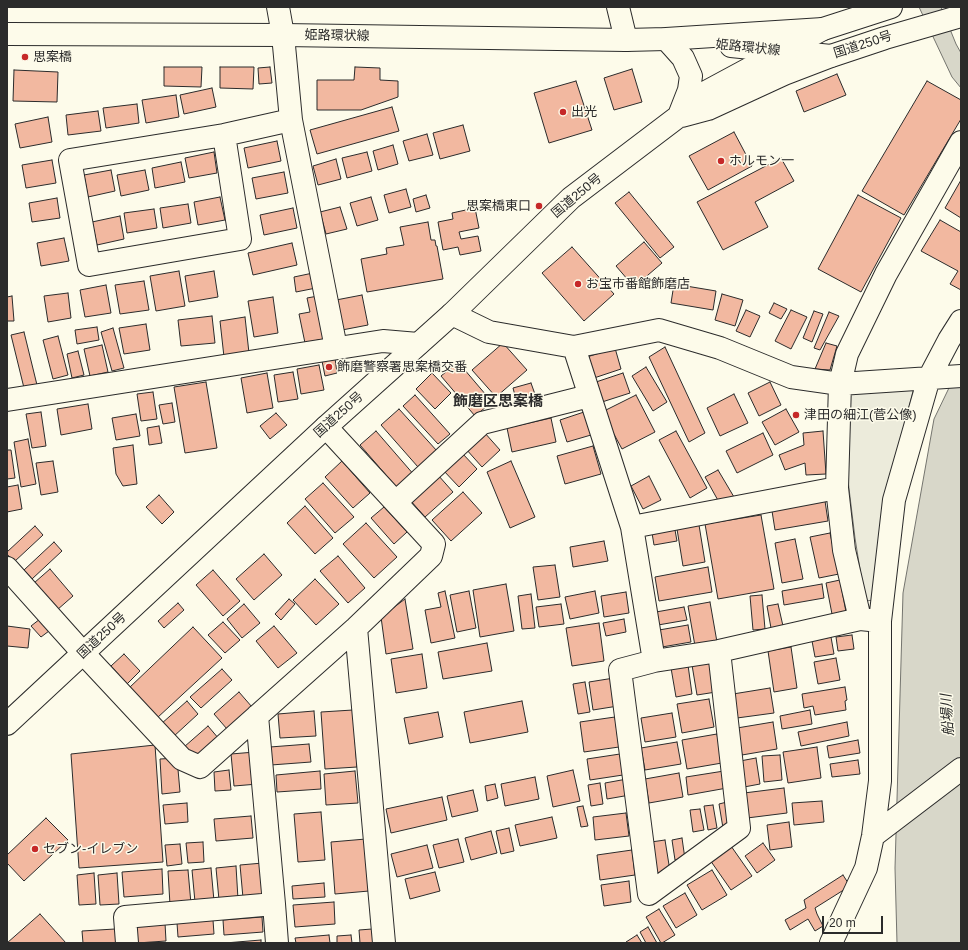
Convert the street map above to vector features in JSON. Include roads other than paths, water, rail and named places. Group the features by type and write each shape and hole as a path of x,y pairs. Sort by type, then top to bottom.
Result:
{"main road":[{"path":"278,7 283,35 291,120 336,348"},
{"path":"618,7 626,40"},
{"name":"国道250号","path":"7,724 326,427 452,314 571,198 678,116 706,92 822,29 885,9"},
{"name":"国道250号","path":"678,116 708,109 784,74 831,56 885,38 961,16"},
{"name":"姫路環状線","path":"7,34 283,35 666,40 822,29"},
{"path":"666,40 683,58 691,76 689,90 678,116"},
{"name":"姫路環状線","path":"666,40 831,56"},
{"path":"224,135 240,239 89,265 70,160 224,135 291,120"},
{"path":"870,620 844,550 837,488 840,384 846,354 886,274 961,142"},
{"path":"452,314 489,332 574,347 659,330 720,348 791,377 840,384 961,376"},
{"path":"831,943 866,868 873,836 880,781 870,620 894,500 929,378 961,321"},
{"path":"7,400 382,341 418,344"},
{"path":"574,347 632,527 654,661"},
{"path":"396,502 482,423 589,396"},
{"path":"7,568 83,653 182,759 200,767 356,628 431,556 434,544 326,427"},
{"path":"632,527 837,488"},
{"path":"719,651 739,828 649,894 620,670 654,661 719,651 870,620"},
{"path":"356,628 384,943"},
{"path":"257,716 277,943"},
{"path":"873,836 961,769"},
{"path":"127,943 125,918 274,904"}],"water":[{"path":"919,7 941,7 961,53 961,88 952,77"},
{"name":"船場川","path":"961,363 961,943 897,943 895,868 903,593 934,419"}],"place":[{"name":"思案橋","path":"25,57"},
{"name":"出光","path":"563,112"},
{"name":"ホルモン一","path":"721,161"},
{"name":"思案橋東口","path":"539,206"},
{"name":"お宝市番館飾磨店","path":"578,284"},
{"name":"飾磨警察署思案橋交番","path":"329,367"},
{"name":"津田の細江(菅公像)","path":"796,415"},
{"name":"セブン-イレブン","path":"35,849"}],"district":[{"name":"飾磨区思案橋","path":"498,402"}]}
